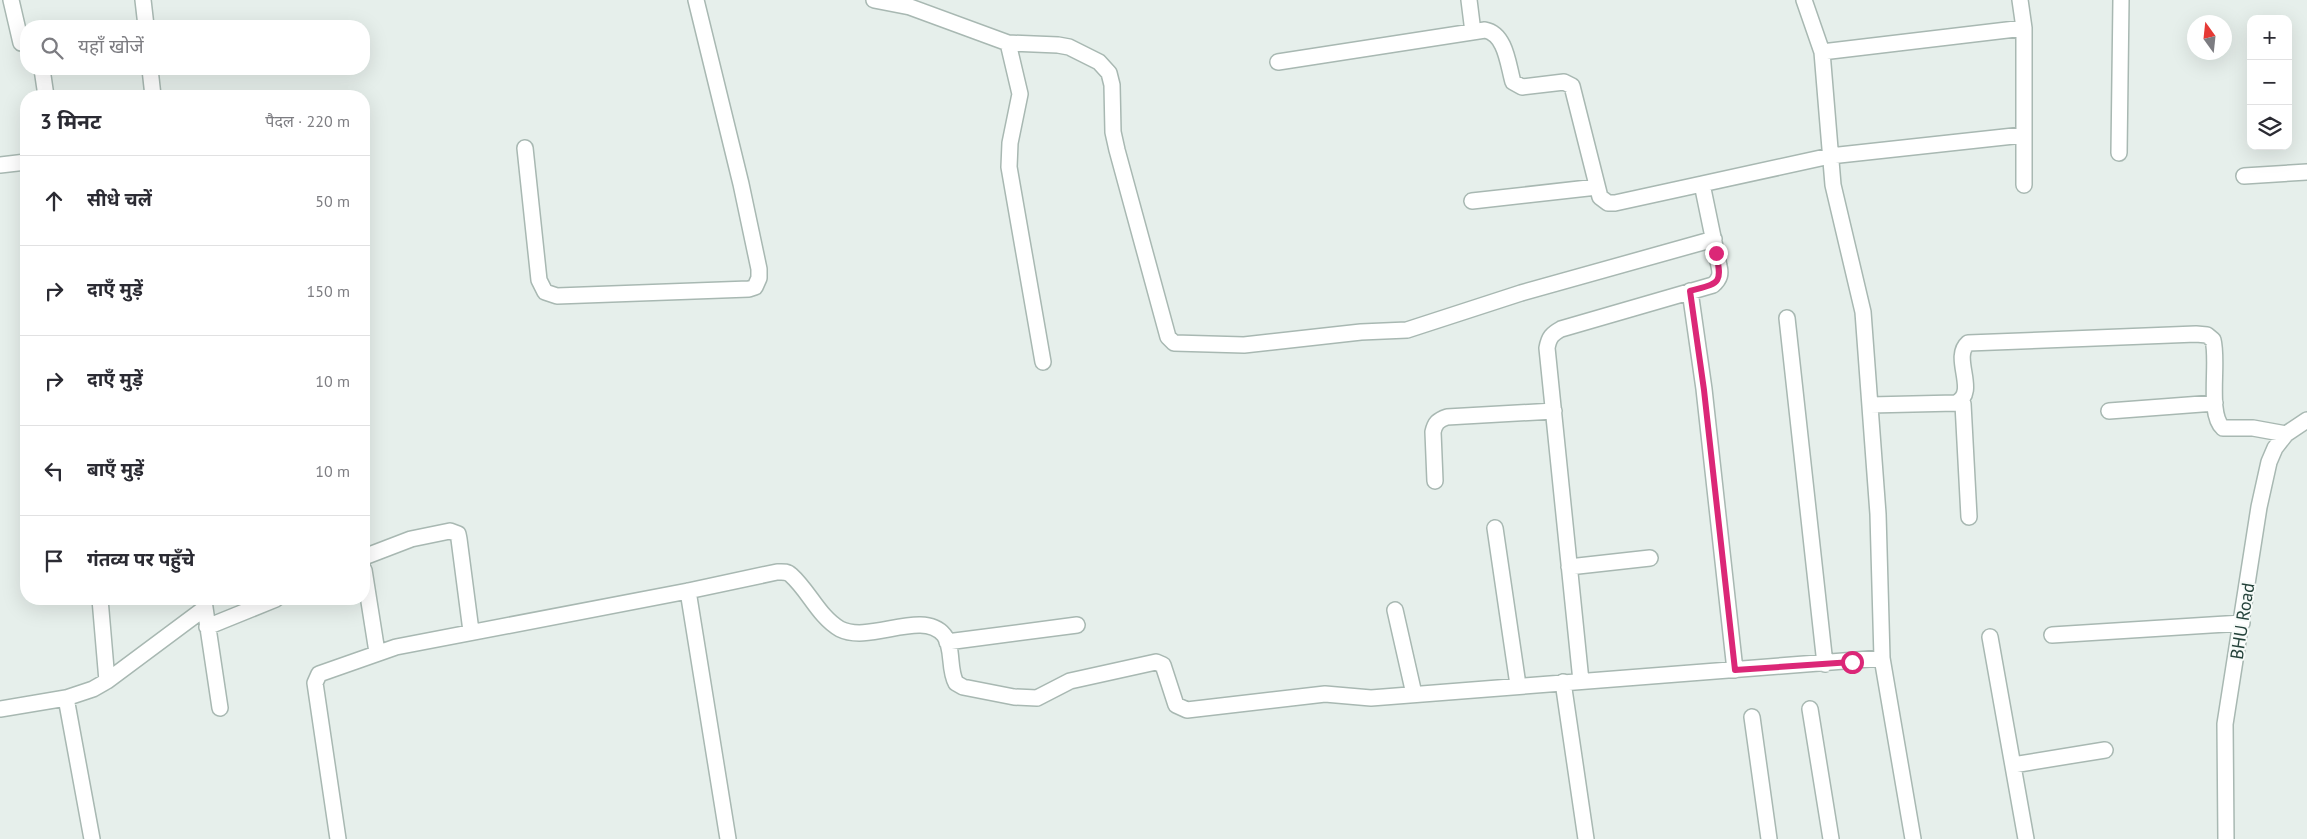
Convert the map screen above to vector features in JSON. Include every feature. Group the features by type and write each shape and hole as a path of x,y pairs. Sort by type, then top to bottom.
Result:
{"street":[{"path":"11,0 20,39"},
{"path":"144,0 146,20"},
{"path":"525,148 539,280 545,292 557,296 748,289 755,286 759,278 759,269 741,184 696,0"},
{"path":"874,0 910,7 1008,43 1069,47 1099,62 1108,73 1112,85 1113,132 1117,150 1168,337 1174,343 1244,345 1361,332 1408,330 1522,292 1714,239"},
{"path":"1469,0 1473,32"},
{"path":"1804,0 1822,52 1834,185 1863,312 1878,514 1882,658 1913,839"},
{"path":"2020,0 2024,28 2024,185"},
{"path":"2119,154 2121,0"},
{"path":"1822,52 2024,28"},
{"path":"1278,62 1485,30 1496,34 1501,40 1513,82 1517,86 1564,82 1572,86 1598,187 1603,200 1615,203 1830,156 2023,135"},
{"path":"1008,43 1020,94 1010,143 1009,167 1043,362"},
{"path":"43,75 45,90"},
{"path":"151,75 152,90"},
{"path":"0,165 20,163"},
{"path":"2244,176 2307,172"},
{"path":"1581,681 1547,348 1548,340 1552,334 1561,329 1718,281 1720,273 1702,184"},
{"path":"1472,201 1598,187"},
{"path":"1690,291 1704,390 1735,670"},
{"path":"1787,318 1825,664"},
{"path":"1870,405 1956,403 1961,401 1965,393 1961,352 1968,342 2196,334 2206,335 2213,340 2216,349 2215,403 2218,424 2223,428 2254,428 2286,434"},
{"path":"1961,401 1963,404 1969,517"},
{"path":"2109,411 2215,403"},
{"path":"1435,481 1433,432 1435,424 1439,420 1447,417 1554,411"},
{"name":"BHU Road","path":"2226,839 2225,724 2261,498 2269,462 2275,448 2286,434 2307,420"},
{"path":"1495,528 1518,685"},
{"path":"370,555 411,539 450,531 458,534 471,631"},
{"path":"1569,567 1650,558"},
{"path":"338,839 316,678 319,674 377,652 471,631 785,572 791,575 812,602 841,629 866,634 915,625 926,626 939,631 948,642 956,683 963,687 1029,699 1046,695 1070,681 1156,662 1162,665 1176,705 1187,710 1325,694 1371,698 1518,685 1825,664 1882,658"},
{"path":"688,591 728,839"},
{"path":"101,605 107,681"},
{"path":"0,709 66,698 93,689 107,681 202,605"},
{"path":"204,605 220,708"},
{"path":"207,627 261,605"},
{"path":"368,605 373,640 377,652"},
{"path":"1395,610 1414,694"},
{"path":"2052,635 2242,623"},
{"path":"948,642 1077,625"},
{"path":"1990,637 2026,839"},
{"path":"1563,682 1586,839"},
{"path":"66,698 92,839"},
{"path":"1810,709 1831,839"},
{"path":"1752,717 1769,839"},
{"path":"2013,765 2105,750"}],"route":[{"path":"1716,253 1720,273 1718,281 1690,291 1704,390 1735,670 1852,662"}]}
